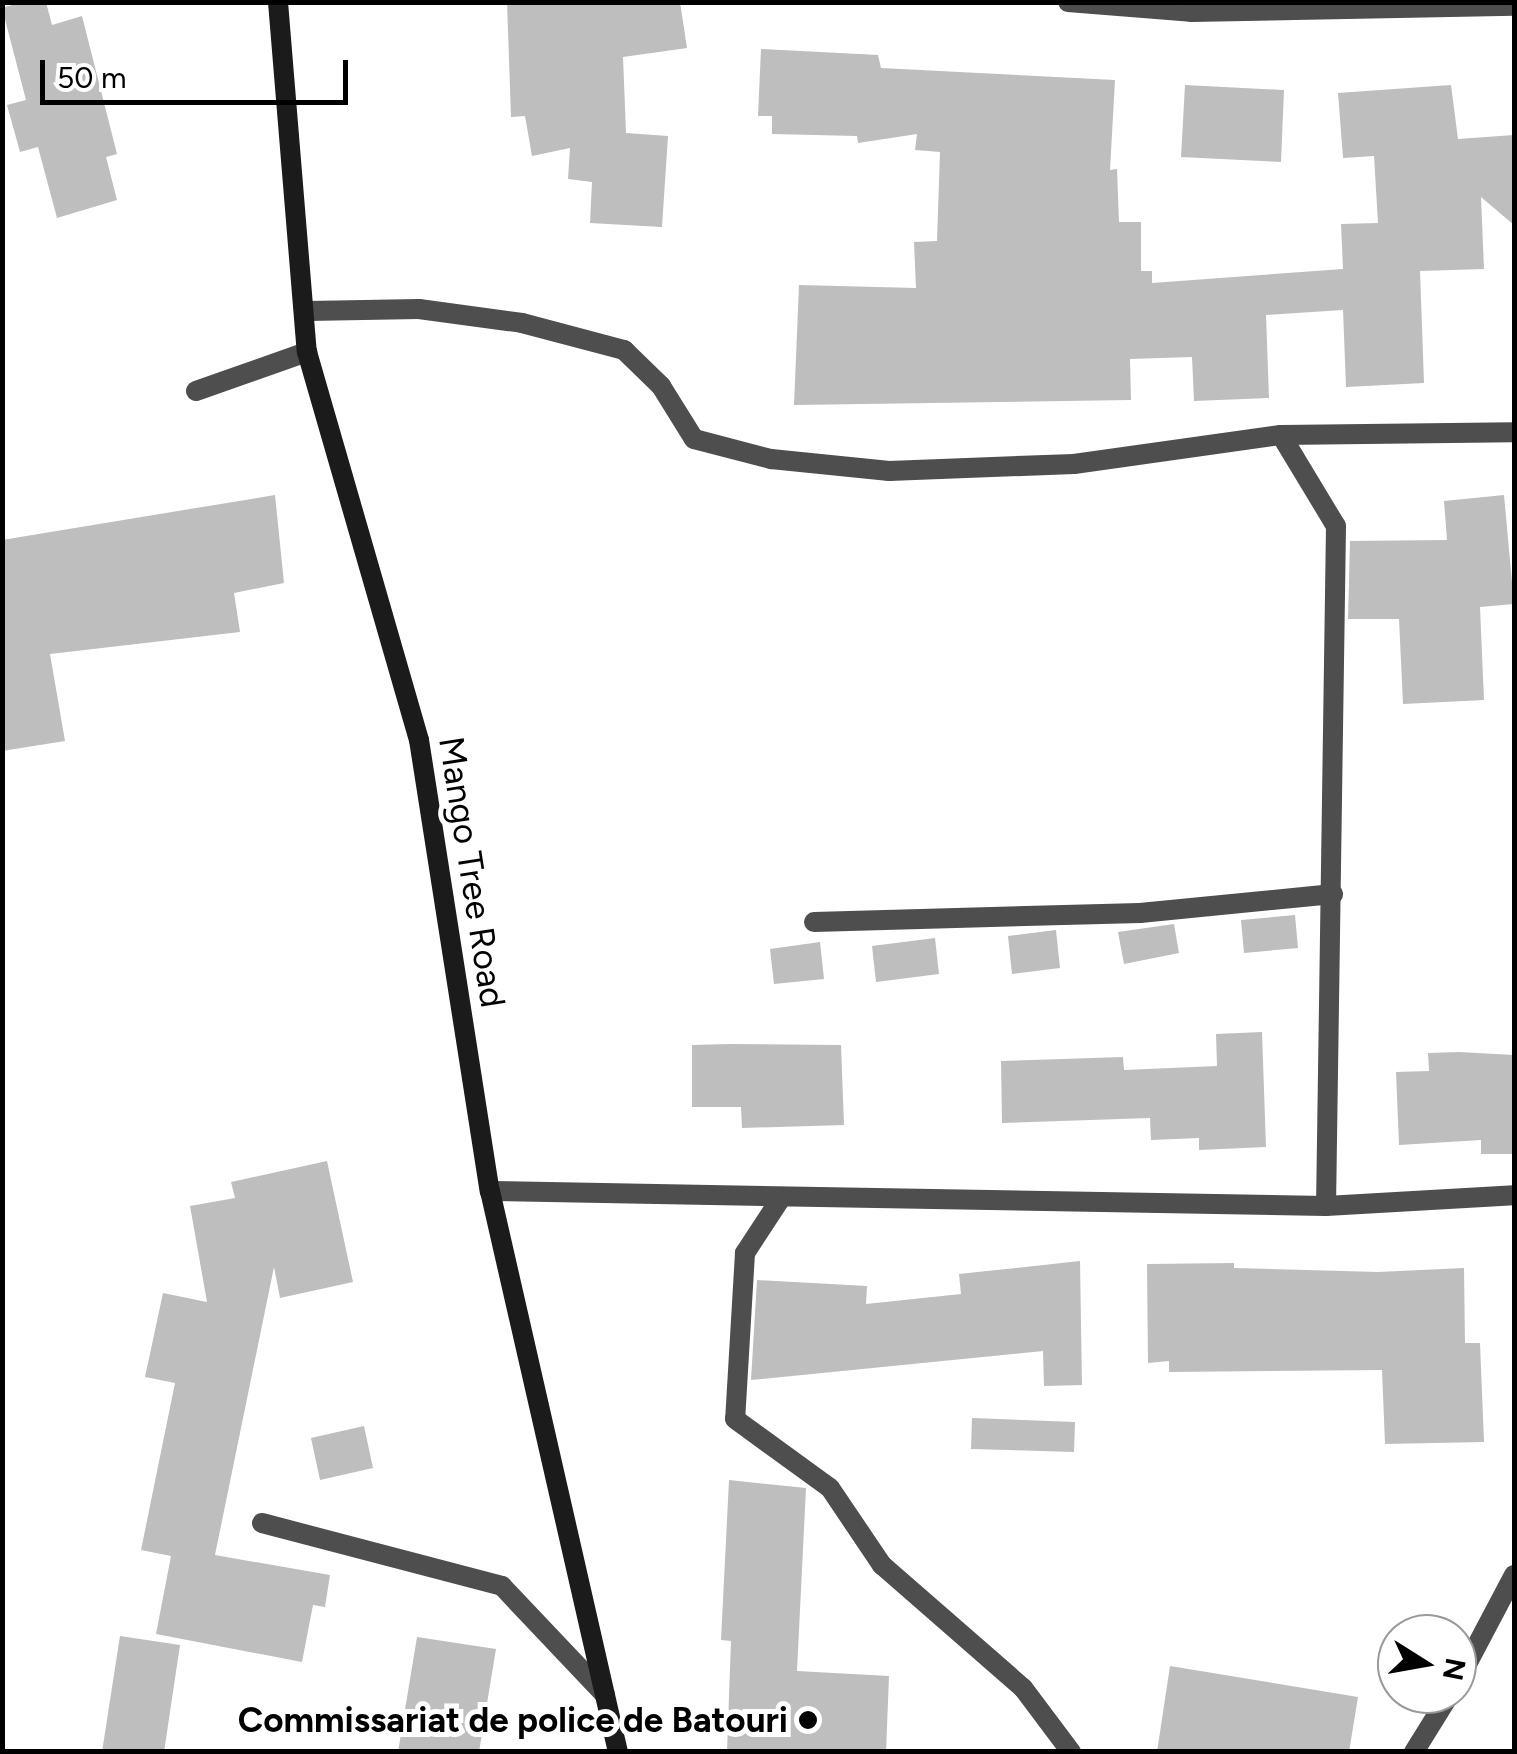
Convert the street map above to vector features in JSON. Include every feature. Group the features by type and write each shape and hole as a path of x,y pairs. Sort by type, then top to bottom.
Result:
{"main road":[{"name":"Mango Tree Road","path":"278,2 308,311 307,352 420,740 490,1191 618,1752"}],"street":[{"path":"1068,2 1192,12 1514,6"},
{"path":"308,311 419,309 522,323 624,350 661,386 694,439 771,459 889,471 1074,464 1281,435 1514,432"},
{"path":"196,391 307,352"},
{"path":"1281,435 1336,526 1326,1206"},
{"path":"814,922 1140,913 1333,894"},
{"path":"490,1191 1326,1206 1514,1195"},
{"path":"781,1198 744,1253 735,1418 830,1488 882,1565 1023,1688 1071,1752"},
{"path":"262,1522 502,1586 606,1695"},
{"path":"1477,1645 1514,1576"},
{"path":"1414,1752 1438,1714"}],"building":[{"path":"22,2 46,2 52,25 82,16 117,154 106,157 117,200 57,218 38,147 20,152 7,105 26,100 2,8"},
{"path":"507,2 680,2 687,48 623,57 626,133 668,136 662,227 590,223 592,182 568,179 570,148 532,156 525,116 511,117"},
{"path":"761,49 878,55 881,68 1115,80 1110,170 1117,169 1119,222 1141,222 1141,271 1152,271 1152,283 1343,269 1341,224 1378,223 1374,156 1343,158 1338,93 1451,85 1458,139 1514,135 1514,225 1481,197 1484,269 1420,271 1424,383 1346,387 1343,310 1266,315 1269,398 1194,401 1192,357 1130,359 1131,400 794,405 799,285 916,288 914,242 937,241 940,152 915,150 917,134 858,143 857,136 772,134 772,116 758,116"},
{"path":"1185,85 1284,90 1281,162 1181,157"},
{"path":"275,495 284,583 234,593 240,632 50,654 65,741 2,751 2,540"},
{"path":"1504,495 1514,604 1480,607 1484,700 1403,704 1399,619 1348,619 1350,541 1447,540 1444,501"},
{"path":"1295,915 1298,948 1244,953 1241,920"},
{"path":"1174,924 1179,953 1124,964 1118,932"},
{"path":"1056,930 1060,968 1012,974 1008,936"},
{"path":"935,938 939,974 876,982 872,946"},
{"path":"820,942 824,979 774,984 770,949"},
{"path":"1262,1032 1266,1147 1199,1150 1199,1138 1151,1140 1150,1118 1002,1123 1001,1061 1123,1057 1124,1070 1217,1066 1216,1034"},
{"path":"692,1045 841,1045 844,1125 742,1128 741,1107 692,1107"},
{"path":"1428,1053 1514,1055 1514,1154 1481,1154 1481,1140 1399,1145 1396,1072 1429,1071"},
{"path":"327,1161 353,1282 280,1298 274,1267 215,1555 330,1575 325,1607 313,1605 302,1662 156,1634 171,1556 141,1550 175,1383 145,1377 163,1293 207,1302 190,1206 235,1198 231,1182"},
{"path":"1080,1261 1082,1385 1044,1386 1043,1351 751,1380 757,1280 867,1286 866,1304 961,1294 959,1274"},
{"path":"1234,1263 1234,1268 1378,1272 1464,1268 1465,1343 1480,1343 1484,1442 1385,1444 1382,1370 1169,1372 1169,1361 1148,1363 1147,1264"},
{"path":"972,1418 1075,1422 1074,1452 971,1449"},
{"path":"364,1426 373,1468 320,1480 311,1438"},
{"path":"729,1480 806,1488 797,1671 889,1676 886,1752 727,1752 731,1641 721,1640"},
{"path":"120,1636 180,1645 164,1752 102,1752"},
{"path":"417,1637 496,1649 479,1752 398,1752"},
{"path":"1170,1666 1358,1697 1349,1752 1157,1752"}],"place":[{"name":"Commissariat de police de Batouri","path":"808,1720"}]}
